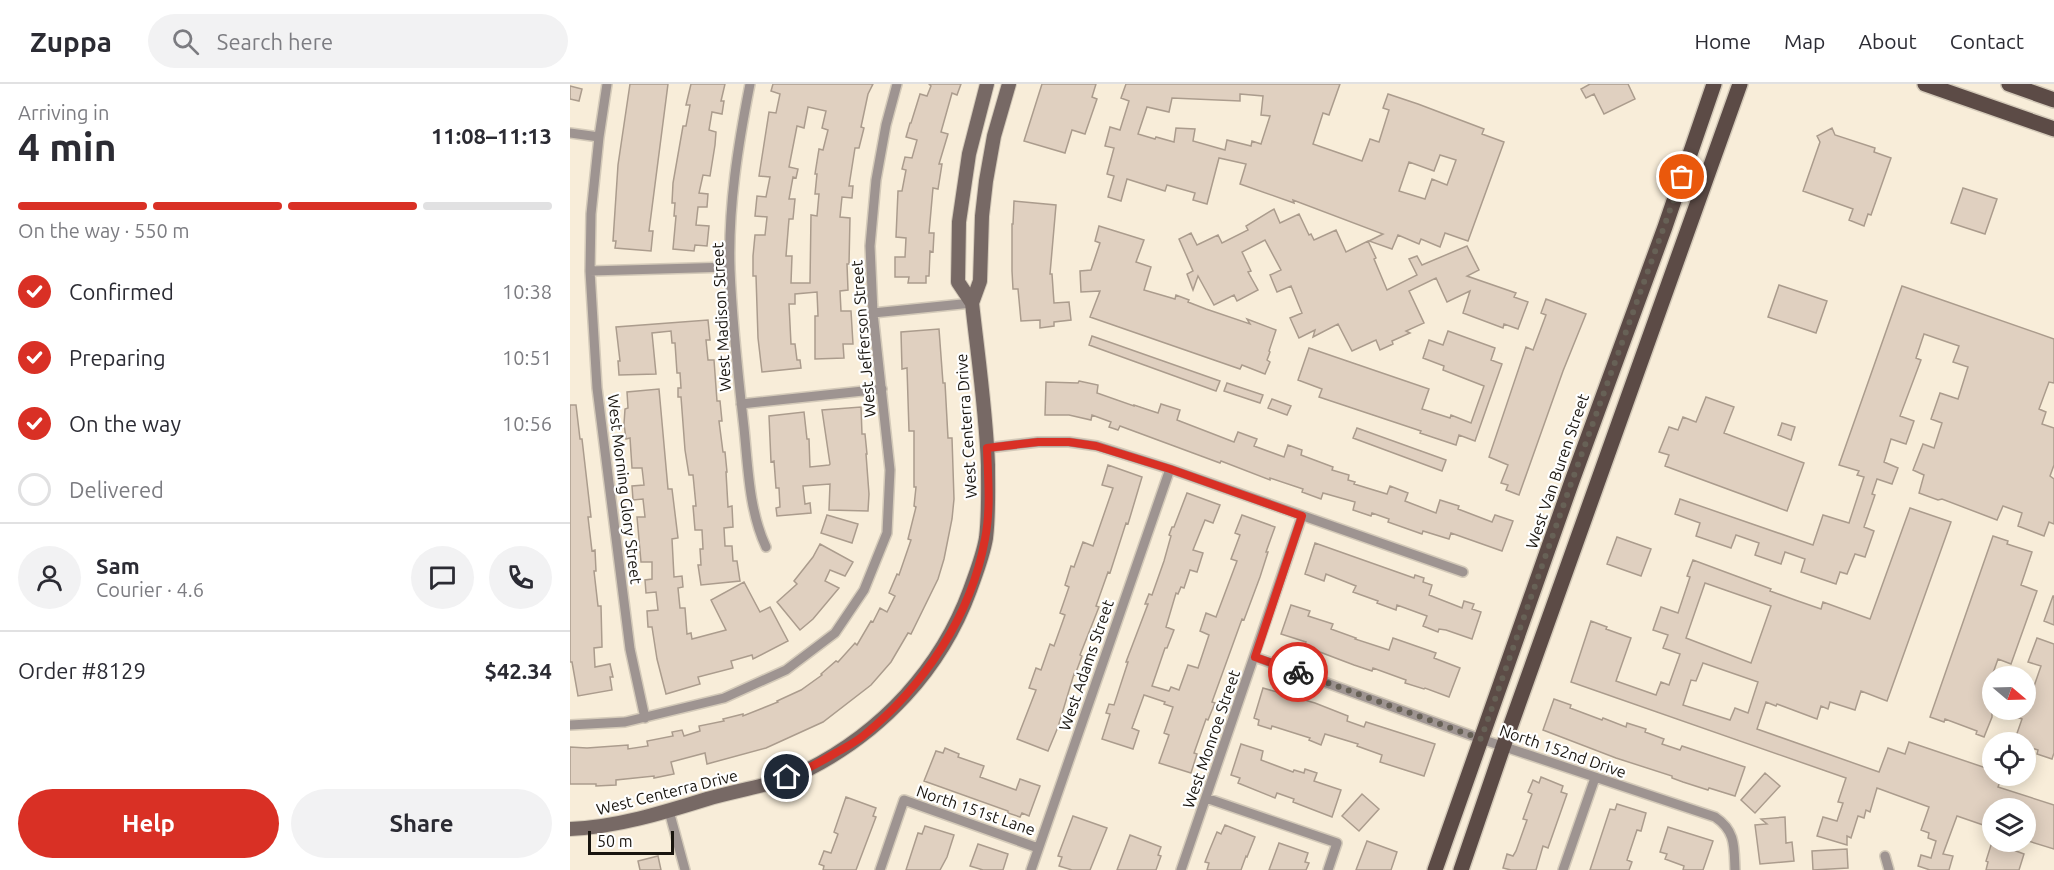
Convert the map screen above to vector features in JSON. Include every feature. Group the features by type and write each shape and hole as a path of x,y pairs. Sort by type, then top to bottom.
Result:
{"main road":[{"name":"West Van Buren Street","path":"1435,870 1714,84"},
{"path":"1461,870 1740,84"},
{"path":"1925,84 2054,129"},
{"path":"2009,84 2054,100"},
{"path":"1631,314 1655,322"}],"street":[{"name":"West Morning Glory Street","path":"607,84 591,214 590,270 597,388 630,649 645,718"},
{"name":"West Madison Street","path":"750,84 738,146 730,267 748,474 758,530 766,547"},
{"name":"West Jefferson Street","path":"570,725 625,722 724,698 786,670 835,633 864,590 887,533 890,470 873,313 870,246 876,180 886,125 897,84"},
{"name":"West Centerra Drive","path":"972,303 958,282 959,222 969,154 987,84"},
{"name":"West Centerra Drive","path":"570,829 626,823 806,771 861,738 899,704 951,634 963,609 986,539 989,506 987,448 972,303 980,281 982,216 990,158 1009,84"},
{"path":"570,133 599,136"},
{"path":"969,154 990,158"},
{"path":"590,270 730,267"},
{"path":"873,313 972,303"},
{"path":"741,404 882,389"},
{"path":"987,448 1038,442 1069,442 1096,446 1170,469 1463,572"},
{"name":"West Adams Street","path":"1030,870 1170,469"},
{"name":"West Monroe Street","path":"1181,870 1302,516"},
{"name":"North 152nd Drive","path":"1255,657 1503,747 1715,817 1726,825 1731,834 1735,870"},
{"path":"1563,870 1595,777"},
{"path":"1206,798 1337,843 1328,870"},
{"name":"North 151st Lane","path":"880,870 904,800 1038,848"},
{"path":"669,811 685,870"},
{"path":"1885,856 1889,870"}],"building":[{"path":"630,84 668,84 649,231 653,231 651,251 615,248 616,241 613,241 618,165"},
{"path":"691,84 725,84 721,101 724,101 722,114 712,112 709,130 716,132 710,176 703,175 699,193 708,194 707,207 698,207 696,225 709,226 707,246 695,245 694,251 673,249 676,216 674,216 675,203 672,203 673,183 683,126 686,126 690,105 686,105"},
{"path":"773,84 873,84 868,94 859,148 855,148 849,186 853,186 852,198 842,197 840,217 850,218 848,290 840,291 841,311 851,311 853,344 843,344 844,358 815,359 817,292 795,294 795,304 789,304 791,344 795,344 797,360 800,360 801,368 762,372 753,256 755,235 765,235 767,217 755,216 757,196 766,197 770,177 759,176 769,112 776,113 780,94 771,91","holes":["808,107 826,111 822,128 828,130 823,150 819,149 815,174 817,174 815,194 819,194 817,216 811,215 810,283 791,283 792,256 786,256 789,219 793,219 795,199 789,199 793,177 796,178 798,169 789,167 797,126 804,128"]},
{"path":"929,84 961,84 957,95 952,93 941,132 948,134 939,164 942,164 938,189 933,188 929,233 934,233 933,252 930,251 929,276 926,276 926,283 908,283 909,277 895,277 895,257 905,257 906,238 896,237 898,191 902,191 906,170 902,169 905,157 912,158 917,140 906,137 910,123 920,94 927,96 931,86"},
{"path":"1042,84 1096,84 1092,97 1097,99 1085,134 1072,130 1065,153 1024,141"},
{"path":"1126,84 1340,84 1329,115 1323,113 1313,144 1362,161 1370,139 1379,142 1389,110 1383,108 1388,94 1484,129 1482,134 1504,142 1468,241 1445,233 1440,247 1421,239 1419,244 1398,235 1392,249 1369,241 1383,234 1293,200 1294,203 1240,184 1246,164 1219,158 1207,204 1193,200 1195,193 1167,185 1165,191 1127,179 1121,201 1108,197 1114,176 1107,174 1114,148 1105,146 1110,127 1120,130 1129,101 1121,98","holes":["1240,94 1263,96 1261,115 1270,116 1261,144 1252,141 1251,146 1227,140 1225,150 1193,141 1195,129 1176,128 1174,142 1138,134 1147,107 1169,112 1172,98 1240,101","1440,155 1456,160 1447,185 1432,179 1425,199 1399,191 1409,162 1434,171"]},
{"path":"1590,84 1628,84 1635,99 1604,114 1594,94 1586,98 1581,89"},
{"path":"570,86 582,89 579,101 570,99"},
{"path":"1832,128 1835,135 1875,148 1874,152 1891,158 1871,215 1868,214 1864,226 1849,220 1853,209 1803,191 1820,142 1817,136"},
{"path":"1963,188 1997,199 1985,234 1951,223"},
{"path":"1014,201 1056,205 1050,274 1052,274 1054,303 1069,302 1071,320 1054,322 1054,326 1040,328 1040,320 1021,321 1018,289 1013,289"},
{"path":"1274,209 1280,223 1299,214 1309,235 1311,234 1314,240 1336,230 1346,252 1368,241 1387,290 1417,275 1409,259 1417,256 1422,265 1467,246 1479,270 1467,276 1516,293 1514,297 1528,302 1518,329 1504,324 1503,328 1463,313 1470,291 1447,302 1436,278 1409,291 1424,323 1406,331 1410,333 1392,341 1393,344 1380,350 1376,340 1352,351 1338,324 1313,337 1315,330 1299,338 1290,318 1302,313 1291,286 1277,292 1270,275 1281,270 1265,240 1242,252 1251,271 1248,272 1258,290 1237,301 1234,295 1214,305 1198,276 1193,290 1187,274 1193,271 1179,239 1191,233 1197,245 1218,235 1222,243 1248,230 1246,226"},
{"path":"1099,226 1144,240 1136,262 1151,267 1144,290 1175,299 1176,295 1206,309 1250,324 1247,319 1276,330 1267,360 1270,362 1265,374 1242,365 1240,369 1090,317 1100,291 1081,292 1080,271 1091,270 1100,243 1095,241"},
{"path":"1779,285 1827,301 1816,333 1768,317"},
{"path":"1902,286 2054,339 2054,383 2049,382 2039,409 2046,412 2042,424 2054,428 2054,465 2050,476 2054,479 2054,524 2049,522 2044,536 2018,526 2022,513 2003,506 1997,520 1942,499 1938,500 1919,493 1924,475 1913,470 1923,444 1934,448 1942,423 1931,419 1940,393 1958,399 1968,367 1953,362 1959,346 1924,334 1916,358 1921,360 1900,416 1914,421 1906,444 1891,439 1884,462 1898,468 1892,484 1877,479 1872,494 1875,495 1864,527 1874,531 1865,557 1855,554 1847,574 1840,572 1836,584 1801,572 1805,559 1785,552 1781,564 1755,555 1759,543 1736,535 1731,548 1696,536 1700,523 1675,514 1680,499 1813,545 1823,515 1849,523 1864,477 1857,475 1859,471 1839,465"},
{"path":"1546,299 1586,314 1519,495 1506,490 1508,485 1501,483 1508,465 1489,457 1526,347 1533,350 1546,315 1541,313"},
{"path":"708,320 710,340 706,340 708,360 714,360 717,401 720,401 722,421 719,421 727,472 728,507 732,506 733,527 724,528 725,546 732,546 733,561 737,561 740,581 701,585 698,565 701,565 700,549 703,549 702,530 695,530 693,506 696,506 693,475 689,475 685,450 681,397 678,397 678,388 681,388 680,373 677,373 675,343 672,343 671,331 652,333 656,374 619,375 618,361 620,361 616,327"},
{"path":"939,329 948,438 952,438 954,499 952,519 938,579 911,634 908,633 891,662 871,685 823,722 766,748 707,764 705,753 671,762 674,774 654,778 654,776 616,780 616,785 570,784 570,747 628,745 628,749 648,746 647,741 673,736 672,732 682,730 684,736 700,731 699,726 743,714 743,716 778,702 801,690 822,675 836,661 838,662 855,643 857,645 880,608 887,612 895,596 889,593 897,574 899,575 911,540 908,539 916,507 914,506 916,487 914,487 914,431 909,431 907,368 902,369 901,332"},
{"path":"1448,331 1495,348 1491,360 1502,364 1475,441 1459,435 1456,445 1420,433 1421,431 1319,397 1322,389 1298,380 1309,348 1429,389 1422,409 1450,418 1451,415 1471,423 1484,386 1443,370 1444,366 1423,358 1429,340 1443,345"},
{"path":"1092,336 1220,381 1216,391 1089,345"},
{"path":"1079,381 1098,385 1097,393 1158,413 1161,404 1180,410 1177,420 1234,442 1238,432 1257,439 1254,446 1284,457 1288,445 1302,450 1301,455 1333,467 1332,470 1349,475 1348,480 1355,482 1354,484 1387,494 1390,486 1408,493 1405,501 1436,513 1440,500 1459,506 1458,509 1492,522 1495,515 1513,521 1502,551 1451,533 1449,539 1423,531 1422,534 1388,522 1389,519 1372,513 1371,516 1353,510 1355,502 1323,493 1321,499 1302,492 1303,489 1270,478 1270,480 1221,461 1220,463 1120,426 1118,430 1109,427 1111,422 1092,415 1091,420 1069,415 1045,415 1046,382 1078,383"},
{"path":"1227,383 1263,395 1260,403 1224,391"},
{"path":"659,389 668,489 672,489 678,538 672,539 674,577 682,576 683,587 678,588 680,608 685,608 687,634 691,633 692,639 726,630 711,600 744,582 760,612 770,607 788,641 753,659 752,655 731,661 733,668 698,677 700,684 666,694 652,627 648,627 647,611 658,610 656,592 646,593 645,580 652,579 652,562 641,562 637,517 645,517 643,499 633,500 632,486 644,485 642,468 632,468 630,438 626,439 624,424 625,409 628,408 627,392"},
{"path":"1706,397 1734,407 1724,433 1804,463 1787,511 1665,466 1669,455 1659,452 1669,427 1678,430 1683,417 1696,422"},
{"path":"1272,399 1291,406 1287,415 1268,408"},
{"path":"570,405 576,405 580,439 582,439 591,517 588,517 592,551 595,550 596,571 594,571 598,606 601,606 602,647 594,648 595,667 610,664 613,677 610,677 612,690 578,696 572,662 570,662"},
{"path":"861,407 862,434 865,434 867,454 868,511 829,510 830,484 803,486 805,504 810,503 811,513 777,516 776,508 780,507 779,488 776,488 774,461 771,462 769,416 804,412 807,439 809,439 810,467 830,464 822,410"},
{"path":"1782,423 1795,427 1791,440 1778,435"},
{"path":"1357,428 1446,460 1442,471 1353,438"},
{"path":"1108,465 1142,477 1128,524 1126,523 1110,573 1108,572 1096,606 1099,607 1080,655 1082,656 1048,751 1017,739 1036,690 1029,688 1036,668 1041,670 1050,644 1054,646 1065,615 1060,613 1069,587 1065,585 1071,566 1074,567 1083,542 1093,546 1113,488 1102,485"},
{"path":"1187,493 1220,505 1213,523 1205,520 1193,550 1203,553 1197,572 1190,570 1184,588 1181,587 1178,594 1176,593 1166,627 1174,630 1152,686 1169,691 1171,687 1179,690 1188,665 1198,668 1209,635 1200,631 1206,613 1216,617 1237,561 1231,559 1240,535 1235,533 1242,515 1275,527 1260,577 1212,702 1215,703 1208,720 1206,719 1194,753 1197,754 1191,773 1159,763 1169,735 1164,733 1173,707 1164,704 1165,702 1144,695 1132,728 1139,731 1133,749 1102,739 1110,714 1106,713 1109,704 1114,705 1128,662 1126,662 1148,604 1145,604 1149,594 1152,595 1164,561 1171,536 1169,535"},
{"path":"1910,508 1951,522 1887,701 1861,691 1855,710 1830,702 1828,709 1821,706 1817,719 1766,702 1757,729 1879,772 1888,748 1905,754 1909,742 1982,767 1982,786 1998,786 2032,798 1982,798 1982,825 1957,816 1943,854 1953,856 1949,870 1930,870 1918,866 1921,855 1931,858 1936,841 1928,838 1929,833 1921,830 1929,807 1877,788 1870,812 1866,810 1864,818 1858,816 1851,838 1847,836 1847,845 1817,836 1823,817 1837,821 1843,803 1838,802 1846,778 1571,682 1591,621 1631,638 1616,681 1656,695 1661,682 1669,685 1680,654 1663,648 1668,635 1653,630 1661,607 1678,613 1693,560 1821,609 1823,602 1870,619","holes":["1705,583 1771,606 1751,663 1686,638","1703,663 1758,682 1748,713 1735,708 1730,720 1683,705 1691,680 1696,681"]},
{"path":"827,515 858,524 852,543 821,533"},
{"path":"1993,536 2008,541 2007,544 2032,552 2021,585 2037,591 2011,664 1998,659 1996,666 1982,666 1982,720 1991,720 1986,732 1982,732 1982,736 1976,734 1977,731 1945,719 1944,722 1930,717"},
{"path":"1617,537 1651,549 1641,576 1607,564"},
{"path":"1315,543 1414,578 1415,575 1424,578 1423,582 1432,585 1429,595 1462,608 1464,601 1474,604 1472,609 1481,612 1472,639 1446,630 1439,629 1438,632 1423,626 1427,616 1397,605 1396,610 1377,603 1378,601 1353,592 1356,586 1326,574 1324,581 1305,574"},
{"path":"820,544 853,562 845,576 830,570 825,581 839,588 813,619 800,630 777,602 797,584 794,581"},
{"path":"2054,596 2054,625 2044,621"},
{"path":"1291,605 1310,611 1308,616 1333,624 1331,629 1355,639 1389,650 1393,638 1436,653 1434,658 1460,668 1449,697 1405,683 1406,680 1373,668 1372,671 1354,665 1304,646 1306,642 1281,634"},
{"path":"2037,638 2054,644 2054,753 2052,759 2037,754 2036,732 2017,732 2022,720 2036,720 2036,680 2041,666 2028,662"},
{"path":"1263,688 1315,703 1348,716 1347,721 1364,727 1366,722 1435,744 1424,776 1380,762 1382,755 1357,746 1358,744 1325,734 1321,745 1309,740 1310,738 1272,726 1271,729 1258,725 1259,720 1254,718"},
{"path":"1554,699 1571,705 1570,708 1602,720 1603,718 1626,727 1627,723 1646,729 1645,732 1664,739 1662,744 1680,750 1682,746 1745,767 1735,796 1683,782 1543,730"},
{"path":"1241,744 1263,751 1261,760 1293,772 1294,770 1304,773 1305,769 1317,773 1314,781 1341,790 1332,817 1293,802 1294,799 1277,793 1275,798 1238,783 1240,778 1231,775"},
{"path":"945,748 959,754 958,757 984,766 980,777 1016,790 1020,779 1040,786 1029,816 1022,813 1020,817 1008,813 1008,811 924,781 936,751 943,753"},
{"path":"1765,773 1780,786 1755,813 1741,800"},
{"path":"1541,777 1563,786 1561,792 1567,794 1548,848 1543,846 1536,870 1503,868 1507,854 1513,856 1516,851 1527,820 1523,819 1532,794 1528,792 1533,780 1539,783"},
{"path":"1362,794 1379,809 1359,831 1342,816"},
{"path":"846,797 876,808 873,816 876,817 856,870 823,870 824,866 819,864 824,851 831,853 838,834 834,832"},
{"path":"2036,799 2054,805 2054,849 2036,843"},
{"path":"1617,804 1646,813 1641,831 1637,830 1627,860 1632,862 1629,870 1590,870 1610,809 1615,810"},
{"path":"1073,816 1107,828 1090,870 1072,870 1059,866 1062,857 1058,856"},
{"path":"1785,817 1786,843 1792,842 1794,861 1760,864 1755,825 1767,824 1761,819"},
{"path":"1225,825 1255,837 1247,857 1241,870 1207,870 1209,863 1205,862 1210,849 1217,832 1221,834"},
{"path":"925,826 954,835 947,857 940,870 906,870 918,833 922,834"},
{"path":"1668,827 1713,841 1703,870 1683,870 1684,866 1665,859 1667,854 1660,852"},
{"path":"1130,835 1161,847 1158,855 1161,856 1156,870 1117,870"},
{"path":"1367,841 1397,852 1391,870 1356,870"},
{"path":"1279,843 1308,853 1305,862 1309,863 1306,870 1269,870"},
{"path":"978,844 1008,854 1003,870 983,870 970,866"},
{"path":"1847,849 1848,868 1813,870 1812,851"},
{"path":"1989,852 2024,854 2019,870 1986,870 1988,862 1986,861"},
{"path":"658,856 661,870 640,870 638,861"}],"way so far":[{"path":"1298,672 1481,739 1631,314 1682,177"}],"route":[{"path":"787,777 806,771 861,738 899,704 951,634 963,609 986,539 989,506 987,448 1038,442 1069,442 1096,446 1170,469 1302,516 1255,657 1298,672"}]}
